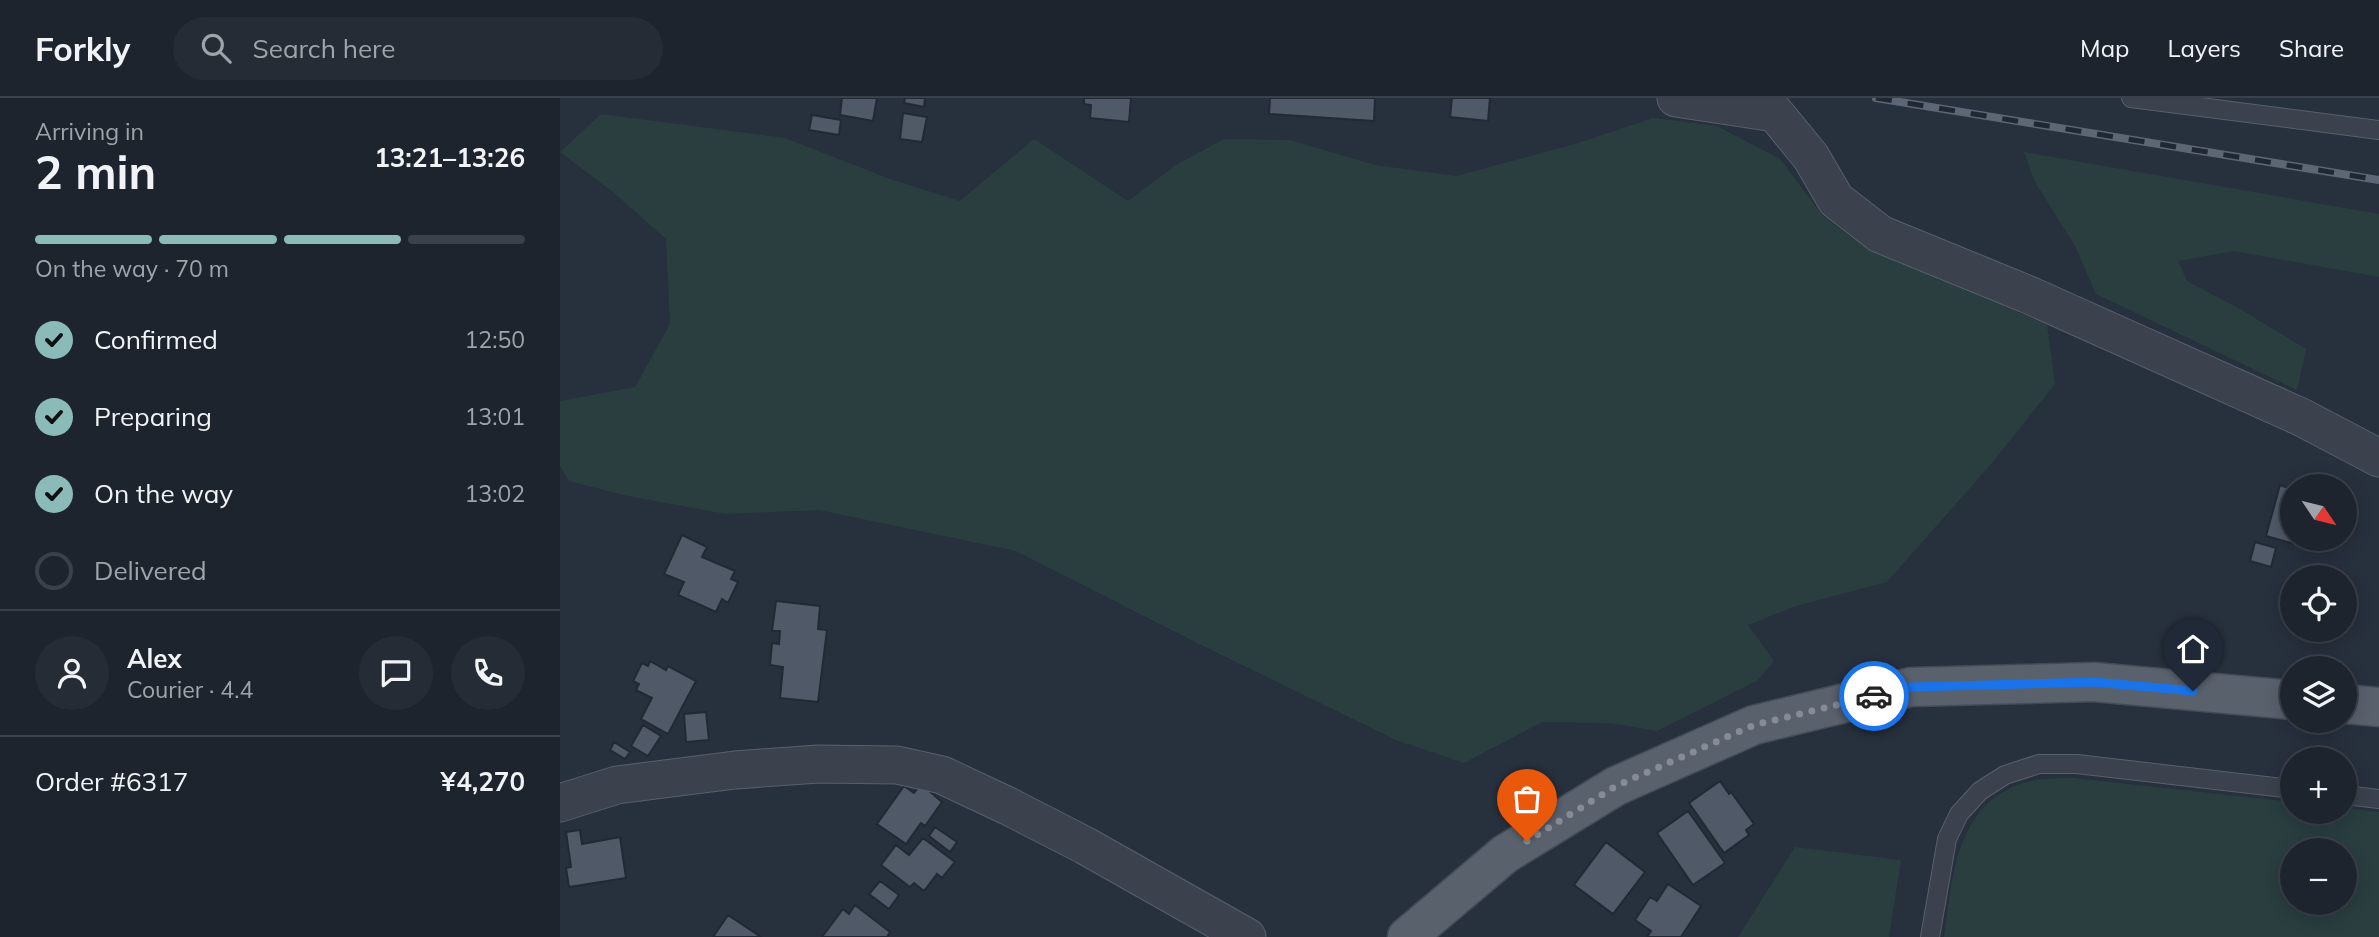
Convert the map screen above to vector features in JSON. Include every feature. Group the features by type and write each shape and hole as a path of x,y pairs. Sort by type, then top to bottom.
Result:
{"main road":[{"path":"1408,937 1505,854 1605,793 1754,725 1911,687 2094,682 2280,699"},
{"path":"2357,705 2379,707"}],"street":[{"path":"1676,98 1776,106 1836,200 1880,234 2029,295 2301,417 2379,458"},
{"path":"560,803 617,785 735,770 818,764 897,765 942,775 1008,806 1084,845 1247,937"}],"lane":[{"path":"2131,98 2379,130"},
{"path":"1930,937 1947,839 1959,814 1980,791 2005,775 2039,764 2077,764 2280,788"},
{"path":"2357,796 2379,799"}],"green space":[{"path":"601,114 785,138 890,179 960,201 1034,139 1128,201 1176,165 1224,139 1290,140 1375,165 1456,176 1575,144 1653,118 1717,126 1780,159 1823,216 1855,240 2047,325 2055,384 1992,463 1887,582 1796,606 1748,625 1774,661 1758,680 1657,731 1610,723 1542,722 1464,763 1396,740 1016,551 819,510 726,514 628,496 569,481 560,466 560,401 635,387 670,324 666,239 613,192 560,152"},
{"path":"2024,152 2379,214 2379,277 2234,251 2178,261 2187,281 2306,349 2297,390 2096,294 2075,246 2035,182"},
{"path":"2052,778 2074,778 2280,801 2280,824 2357,824 2357,809 2379,812 2379,937 1944,937 1954,871 1968,830 1979,813 1995,798 2015,786"},
{"path":"1795,847 1901,860 1889,937 1738,937"}],"building":[{"path":"842,98 877,98 873,121 840,115"},
{"path":"905,98 925,98 924,107 904,103"},
{"path":"1084,98 1131,98 1129,122 1090,118 1091,105 1084,104"},
{"path":"1270,98 1375,98 1374,121 1269,114"},
{"path":"1452,98 1490,98 1488,121 1450,117"},
{"path":"903,113 927,117 922,142 900,139"},
{"path":"812,115 841,120 839,135 809,130"},
{"path":"2280,485 2280,540 2266,536"},
{"path":"682,535 707,547 702,557 735,571 731,579 738,582 728,603 722,599 716,612 678,595 684,582 664,574"},
{"path":"2255,542 2276,548 2271,567 2250,561"},
{"path":"776,601 820,606 818,629 827,630 818,702 780,698 783,667 770,665 772,643 779,644 780,631 772,631"},
{"path":"650,661 666,670 668,666 696,681 668,734 641,719 652,698 636,690 639,684 633,681 642,663 648,666"},
{"path":"706,712 709,740 686,742 684,714"},
{"path":"643,725 661,736 648,756 631,746"},
{"path":"614,742 630,752 625,759 610,750"},
{"path":"1720,781 1754,824 1746,830 1749,835 1724,853 1689,803"},
{"path":"921,784 942,802 925,826 921,823 906,844 877,824 904,786 914,793"},
{"path":"1688,811 1725,863 1693,885 1657,833"},
{"path":"935,827 957,842 950,852 929,836"},
{"path":"580,830 582,844 620,837 626,878 569,887 566,868 571,867 566,832"},
{"path":"923,838 955,862 942,878 937,874 924,891 914,883 910,887 881,865 896,845 909,855"},
{"path":"1606,842 1645,872 1613,914 1574,885"},
{"path":"880,881 899,895 889,909 869,894"},
{"path":"1668,884 1701,906 1681,937 1647,937 1651,931 1635,920 1650,897 1657,901"},
{"path":"855,905 890,932 887,937 822,937 843,909 849,914"},
{"path":"728,915 761,937 713,937"}],"railway":[{"path":"1876,98 2379,180"}],"way so far":[{"path":"1527,841 1616,786 1754,725 1874,696"}],"route":[{"path":"1874,696 1911,687 2094,682 2193,691"}]}
